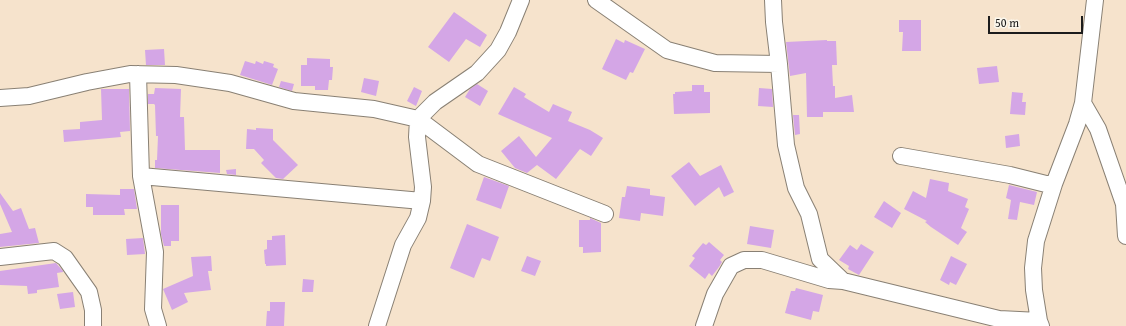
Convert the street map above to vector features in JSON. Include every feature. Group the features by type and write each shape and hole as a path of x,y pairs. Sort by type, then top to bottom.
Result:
{"street":[{"path":"377,326 403,245 418,218 422,201 423,187 418,137 418,119 435,102 477,73 498,50 508,32 522,0"},
{"path":"596,0 667,50 715,63 779,64"},
{"path":"773,0 786,145 796,188 809,214 820,259 843,281"},
{"path":"704,326 715,294 731,266 744,260 762,260 829,280 843,281 999,318 1040,324 1034,290 1033,268 1036,241 1054,184 1077,124 1083,103 1095,0"},
{"path":"0,98 30,96 87,82 130,74 176,75 230,83 294,101 374,109 418,119 478,164 605,214"},
{"path":"138,74 141,176 155,252 153,309 158,326"},
{"path":"1083,103 1098,129 1124,204 1126,236"},
{"path":"901,156 1046,184 1054,184"},
{"path":"141,176 422,201"},
{"path":"0,257 54,251 65,258 89,292 93,310 93,326"}],"building":[{"path":"454,12 487,35 480,47 466,39 449,62 428,47"},
{"path":"899,20 921,20 921,51 902,51 903,32 899,32"},
{"path":"616,39 624,43 625,40 645,49 633,73 630,72 626,80 602,69"},
{"path":"836,41 837,65 832,65 835,98 852,95 854,112 823,112 823,117 807,117 806,73 790,76 786,42"},
{"path":"164,49 165,65 146,65 145,50"},
{"path":"307,58 330,59 330,67 333,67 332,80 329,80 328,90 315,90 315,86 301,86 301,65 307,65"},
{"path":"245,61 255,64 256,61 263,64 264,61 274,64 273,67 278,69 272,85 240,75"},
{"path":"997,66 999,82 979,84 977,68"},
{"path":"364,78 379,81 376,96 361,92"},
{"path":"281,81 294,84 292,91 279,87"},
{"path":"477,84 488,91 480,106 465,97 470,89"},
{"path":"692,85 704,85 704,92 710,92 710,113 674,114 673,94 675,94 675,92 692,91"},
{"path":"414,87 422,91 416,106 407,101"},
{"path":"514,87 526,94 524,97 549,112 553,104 572,112 568,121 590,130 603,138 591,156 580,149 556,179 537,165 527,173 515,168 501,151 519,136 536,157 552,138 498,114"},
{"path":"155,88 181,89 180,117 184,117 185,150 220,150 220,173 155,168 155,160 157,160 158,136 156,136 155,105 148,104 148,94 154,94"},
{"path":"759,88 772,89 773,107 758,106"},
{"path":"101,89 129,89 130,131 120,132 121,137 64,142 63,130 80,129 80,122 102,120"},
{"path":"1012,92 1023,93 1022,102 1026,102 1025,115 1010,114"},
{"path":"793,115 799,115 800,134 795,135"},
{"path":"256,128 273,129 273,140 298,165 283,179 276,178 261,163 264,160 254,149 246,149 247,129 256,130"},
{"path":"1019,134 1020,146 1006,148 1005,136"},
{"path":"689,162 700,176 721,165 734,192 724,197 719,187 695,206 671,176"},
{"path":"236,169 236,175 227,174 226,170"},
{"path":"484,177 509,186 501,209 476,200"},
{"path":"930,179 949,183 948,191 968,199 965,207 969,209 961,228 967,232 958,245 931,227 925,222 927,221 904,209 913,191 926,198"},
{"path":"1009,185 1037,192 1034,205 1020,202 1017,220 1008,219 1011,200 1006,198"},
{"path":"627,186 650,189 650,195 665,197 663,216 641,213 640,221 619,218 622,197 625,197"},
{"path":"120,189 134,189 137,209 124,209 125,215 93,215 93,207 86,207 86,194 120,195"},
{"path":"0,193 13,211 21,208 29,229 35,228 39,243 0,247 0,234 12,232 0,204"},
{"path":"884,201 901,213 892,228 874,217"},
{"path":"161,205 179,205 179,241 171,241 171,246 164,246 161,234"},
{"path":"590,218 601,223 601,252 583,253 583,247 579,247 579,220 590,220"},
{"path":"467,224 499,237 490,261 482,258 474,278 450,268"},
{"path":"750,226 774,230 771,248 747,244"},
{"path":"285,235 286,265 266,266 264,250 267,249 267,240 272,240 272,236"},
{"path":"143,238 145,254 127,255 126,239"},
{"path":"709,242 724,255 720,260 722,262 712,276 709,273 705,279 689,266 695,258 692,256 703,243 706,245"},
{"path":"861,244 874,252 859,275 848,269 849,266 839,260 850,245 857,250"},
{"path":"211,256 212,271 208,271 211,290 184,293 188,302 172,310 163,289 193,276 191,257"},
{"path":"527,256 541,261 535,276 521,271"},
{"path":"951,256 967,264 956,285 950,282 949,285 940,280"},
{"path":"56,263 63,271 57,273 59,287 37,290 37,293 28,294 27,286 0,285 0,271"},
{"path":"303,279 314,280 313,292 302,292"},
{"path":"796,288 823,295 819,312 813,311 811,320 785,313 791,291 795,291"},
{"path":"73,292 75,307 60,309 57,294"},
{"path":"270,302 285,302 284,326 266,326 267,311 270,311"}]}
